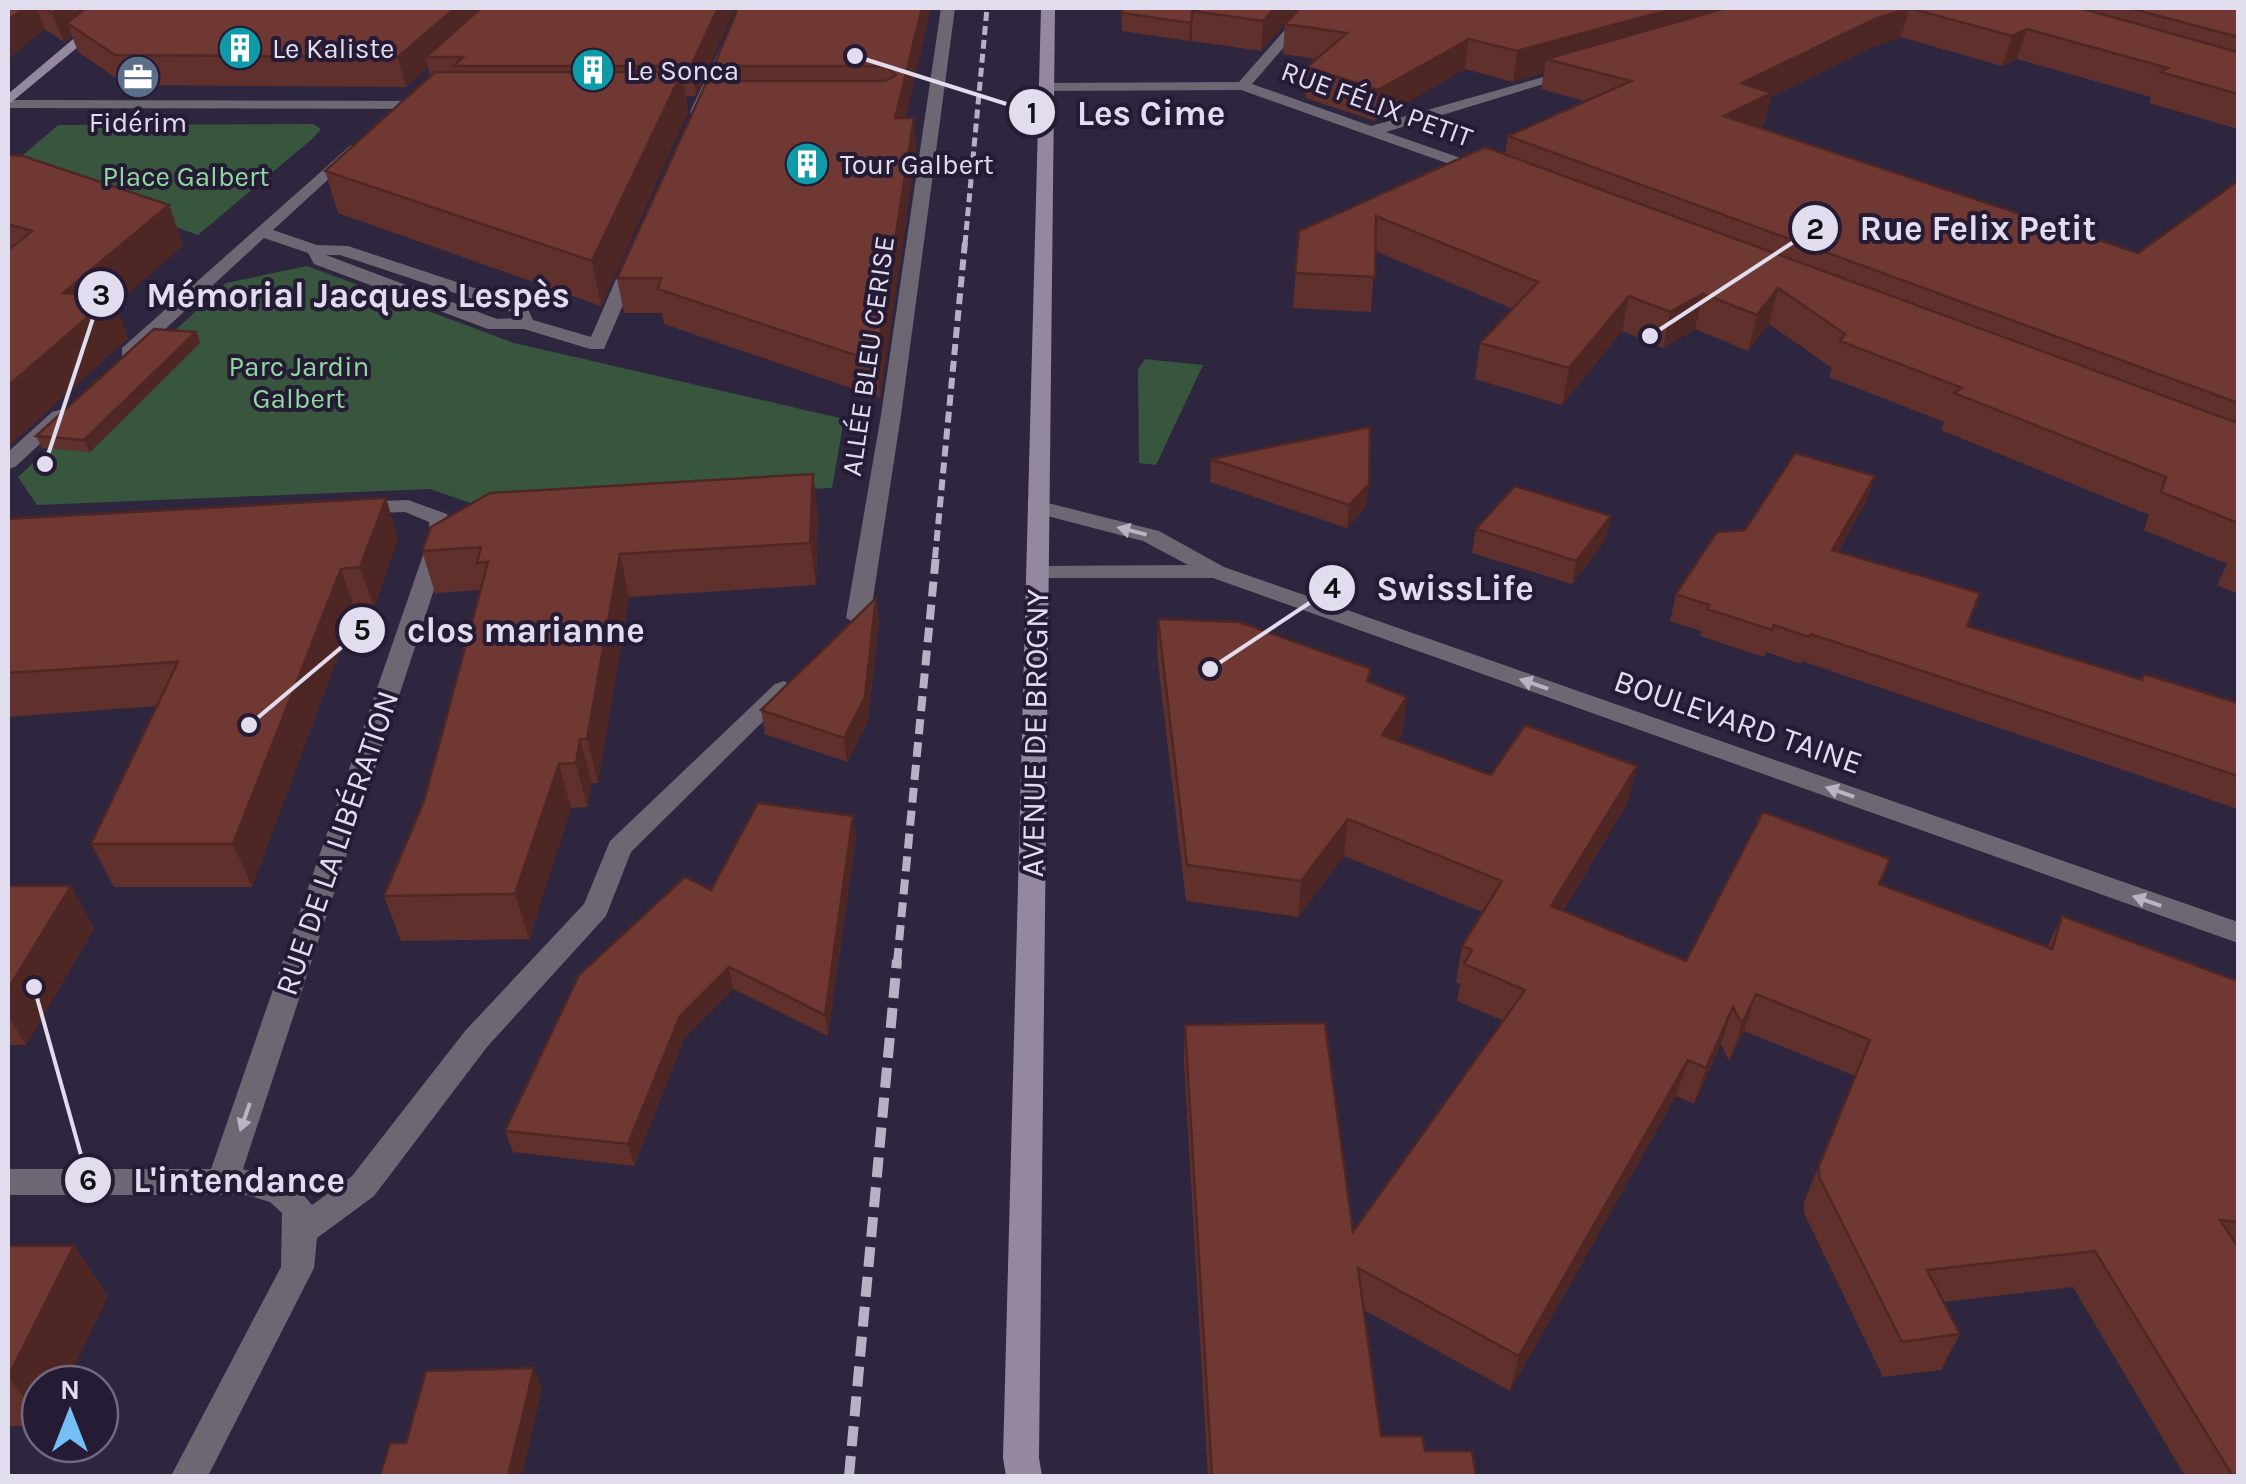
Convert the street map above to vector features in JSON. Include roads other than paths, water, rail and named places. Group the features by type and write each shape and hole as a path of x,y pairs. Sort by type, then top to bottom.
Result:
{"main road":[{"path":"8,102 118,8"},
{"name":"AVENUE DE BROGNY","path":"1021,1470 1048,8"}],"street":[{"path":"693,122 746,8"},
{"name":"ALLÉE BLEU CERISE","path":"858,618 948,8"},
{"path":"1243,86 1311,8"},
{"path":"1375,130 1593,67"},
{"path":"118,362 422,86"},
{"name":"RUE FÉLIX PETIT","path":"1046,87 1243,86 1504,179"},
{"path":"8,102 456,105"},
{"path":"681,104 720,104"},
{"path":"261,232 315,250 320,260 495,325 524,323 597,345 638,249"},
{"path":"8,463 78,399"},
{"name":"BOULEVARD TAINE","path":"1040,507 1152,536 1216,572 2238,933"},
{"name":"RUE DE LA LIBÉRATION","path":"223,1181 440,534 439,519 421,508 333,509"},
{"name":"BOULEVARD TAINE","path":"1038,573 1216,572"},
{"path":"303,1229 363,1186 476,1038 596,908 618,848 788,685"},
{"path":"8,1182 223,1181 266,1186 284,1193 298,1208 303,1229 297,1268 189,1476"}],"railway":[{"path":"965,244 987,8"},
{"path":"935,558 965,242"},
{"path":"897,963 936,555"},
{"path":"849,1476 897,960"}],"place":[{"name":"Le Kaliste","path":"240,48"},
{"name":"Les Cime","path":"855,56"},
{"name":"Le Sonca","path":"593,70"},
{"name":"Fidérim","path":"138,77"},
{"name":"Tour Galbert","path":"807,164"},
{"name":"Rue Felix Petit","path":"1650,336"},
{"name":"Mémorial Jacques Lespès","path":"45,464"},
{"name":"SwissLife","path":"1210,669"},
{"name":"clos marianne","path":"249,725"},
{"name":"L'intendance","path":"34,987"}],"park label":[{"name":"Place Galbert","path":"186,176"},
{"name":"Parc Jardin Galbert","path":"299,382"}]}
